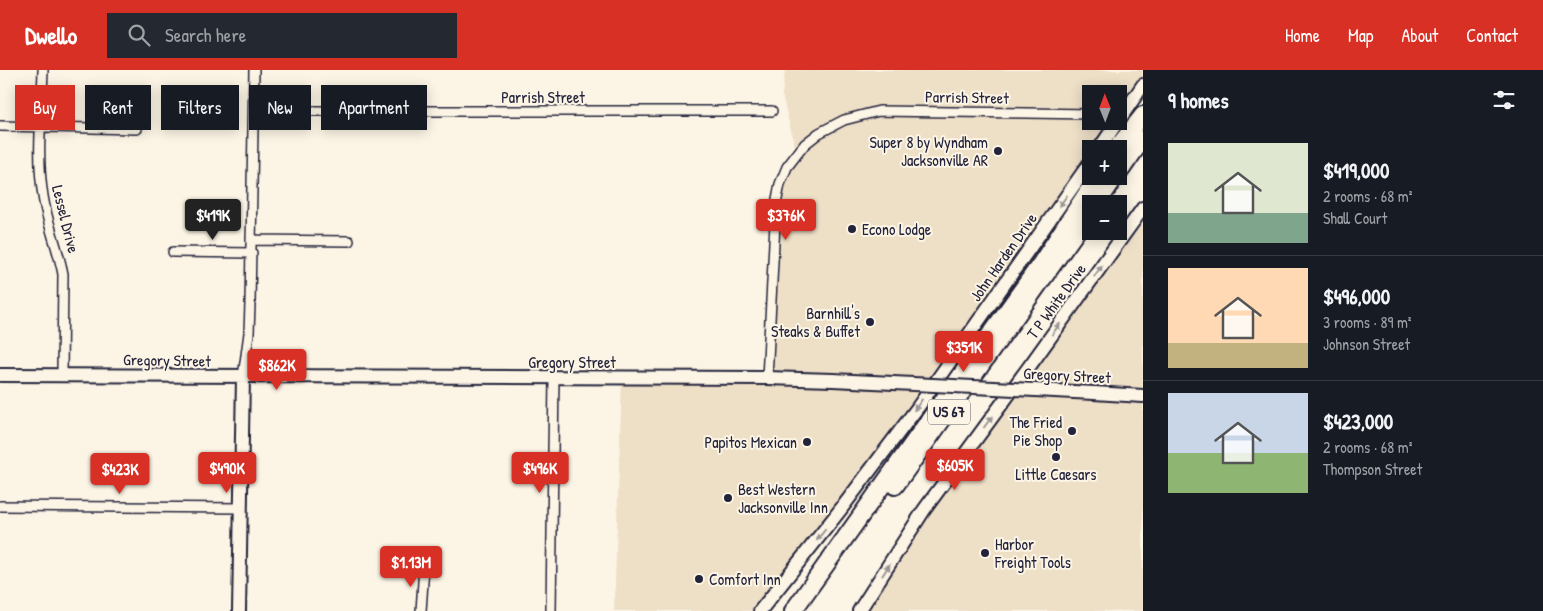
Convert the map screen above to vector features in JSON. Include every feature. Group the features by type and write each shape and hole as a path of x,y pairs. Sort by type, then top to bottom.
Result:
{"highway":[{"path":"1122,140 1143,105"},
{"path":"1123,140 1143,115"},
{"path":"1127,162 1143,139"},
{"name":"US 67","path":"793,611 1040,263 1092,185"},
{"name":"US 67","path":"804,611 1082,224"}],"street":[{"name":"Lessel Drive","path":"42,85 43,70"},
{"path":"254,70 254,85"},
{"path":"1128,107 1143,85"},
{"name":"Parrish Street","path":"311,111 772,111"},
{"name":"Parrish Street","path":"767,378 776,204 780,184 787,167 805,144 819,133 844,120 879,111 1082,114"},
{"path":"0,126 15,126"},
{"name":"Lessel Drive","path":"41,130 40,162 43,197 63,274 62,375"},
{"path":"239,611 242,377 249,333 254,130"},
{"name":"John Harden Drive","path":"760,611 841,509 918,406 1082,174"},
{"name":"T P White Drive","path":"860,611 924,510 1143,208"},
{"path":"252,240 349,241"},
{"path":"173,252 252,253"},
{"name":"Gregory Street","path":"0,375 767,378 1143,396"},
{"path":"551,611 554,378"},
{"path":"0,506 240,508"},
{"path":"421,611 424,567"}],"shaded area":[{"path":"785,70 1143,70 1143,85 1128,106 1128,85 1082,85 1082,130 1108,130 1103,140 1082,140 1082,173 760,611 614,611 622,378 767,377 776,204 797,154 782,95"},
{"path":"1143,208 1143,611 859,611 1120,240 1127,240 1127,231"}],"place":[{"name":"Super 8 by Wyndham Jacksonville AR","path":"998,151"},
{"name":"Econo Lodge","path":"852,229"},
{"name":"Barnhill's Steaks & Buffet","path":"870,322"},
{"name":"The Fried Pie Shop","path":"1072,431"},
{"name":"Papitos Mexican","path":"807,442"},
{"name":"Little Caesars","path":"1056,457"},
{"name":"Best Western Jacksonville Inn","path":"728,498"},
{"name":"Harbor Freight Tools","path":"985,553"},
{"name":"Comfort Inn","path":"699,579"}]}
